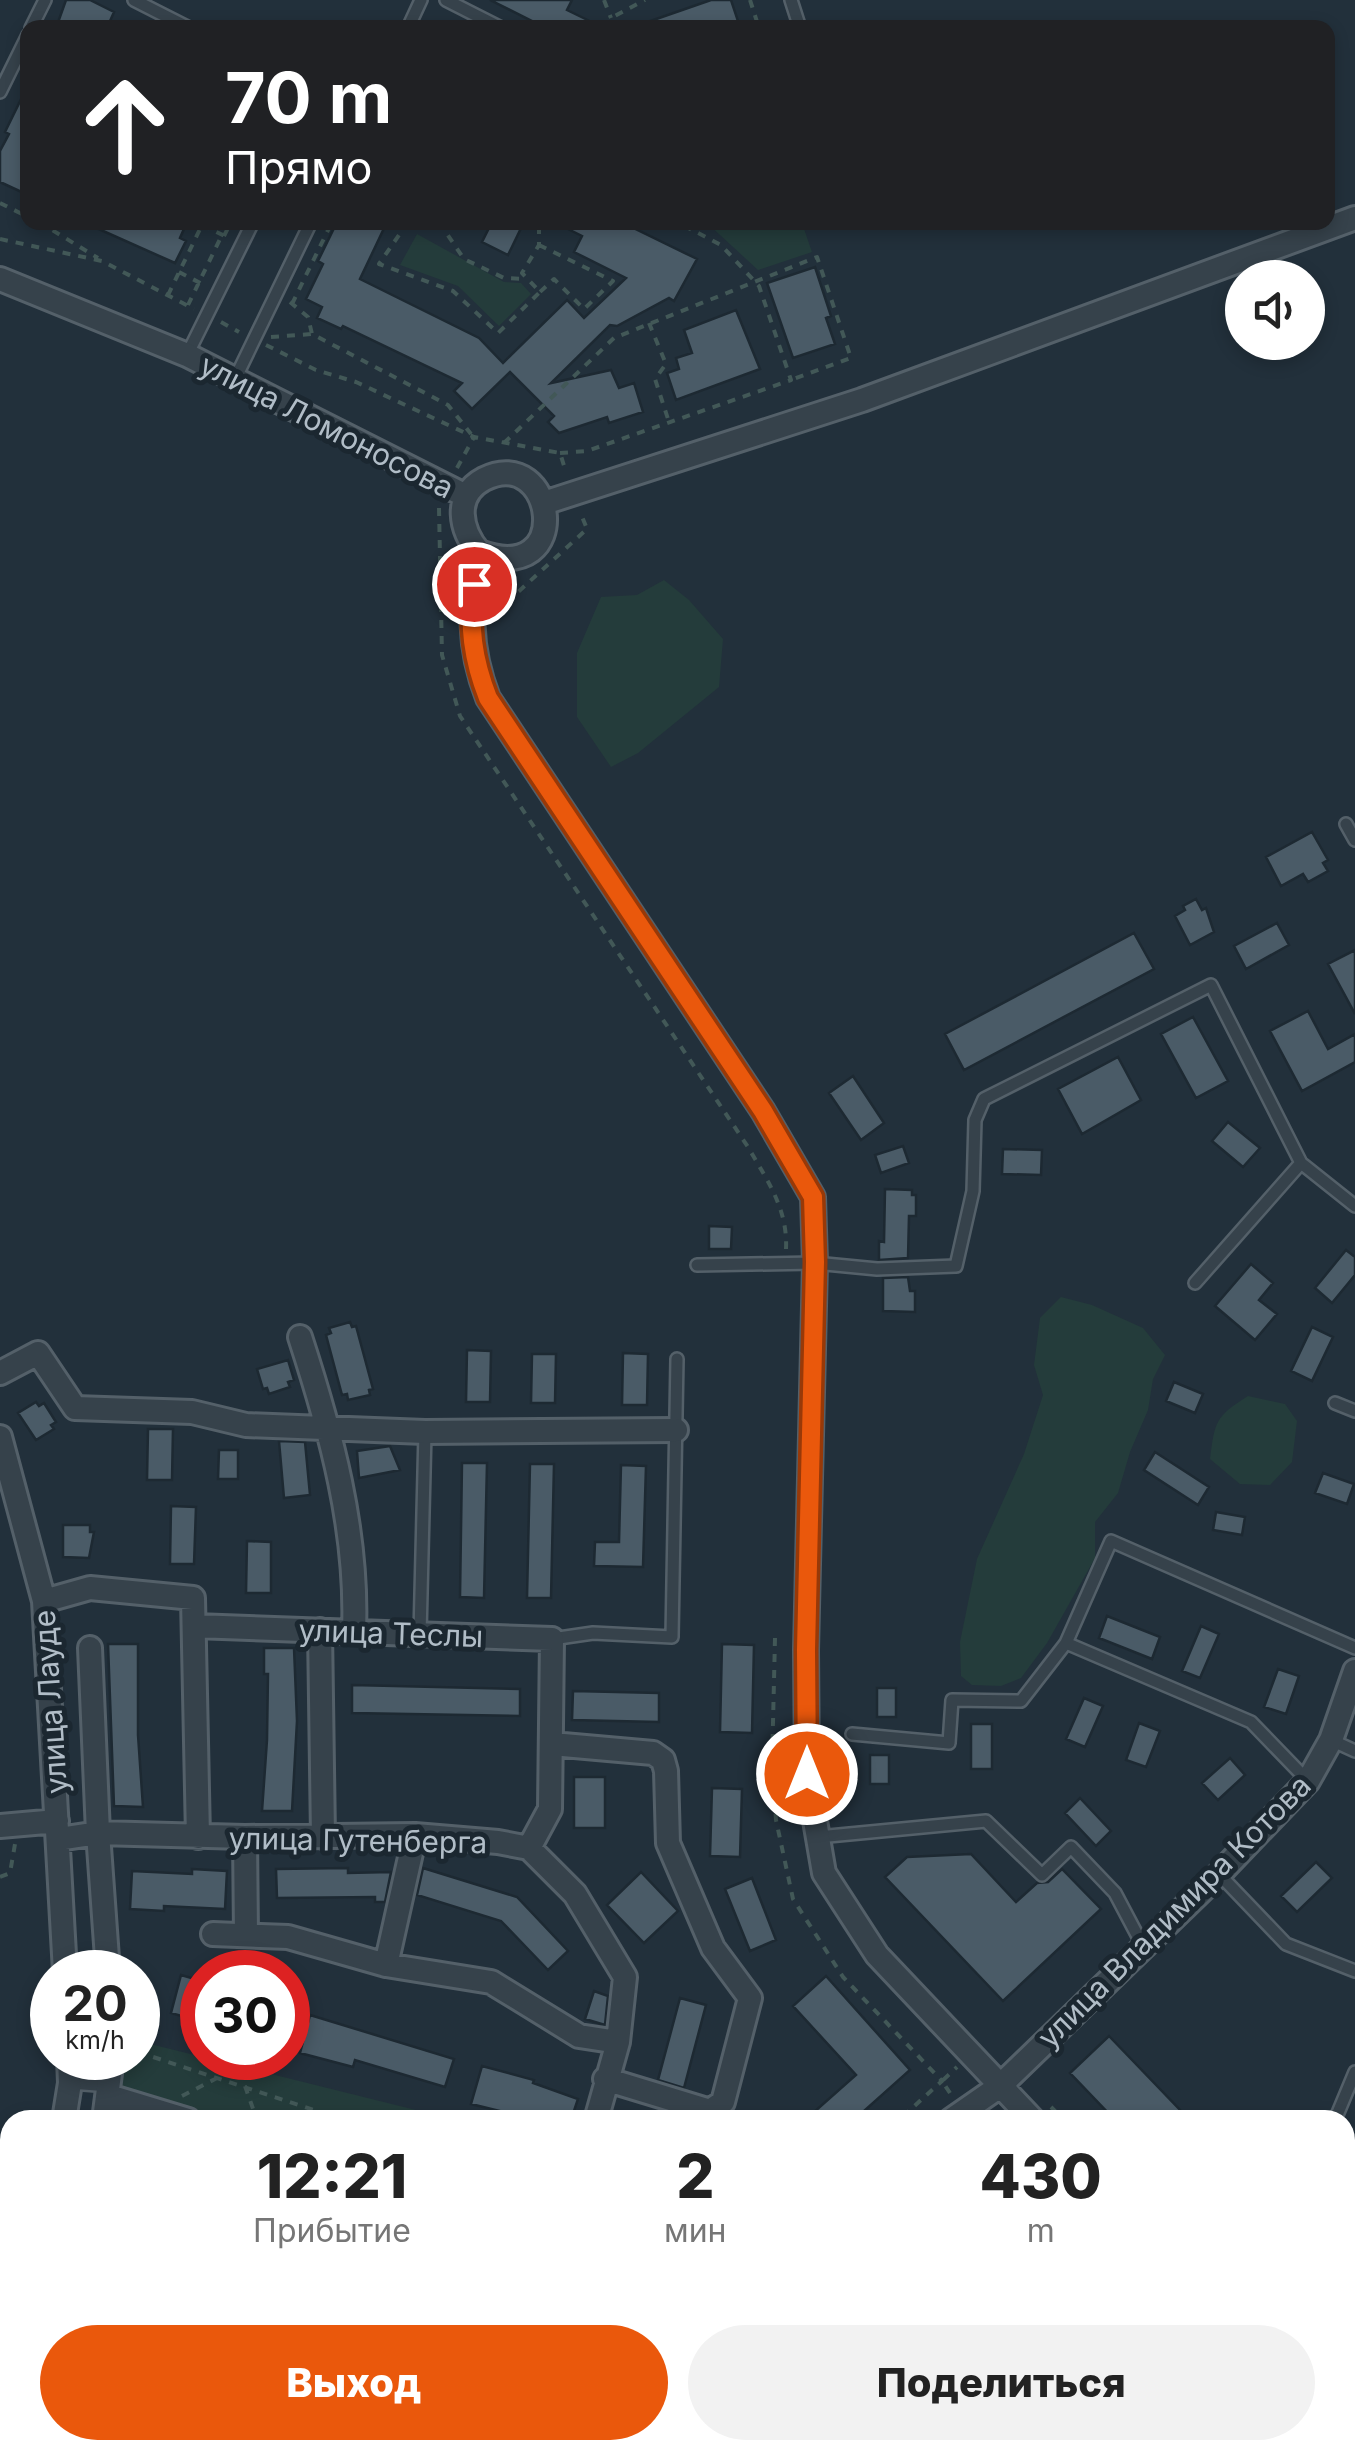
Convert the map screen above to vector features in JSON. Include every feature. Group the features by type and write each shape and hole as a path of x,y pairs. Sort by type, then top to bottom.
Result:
{"street":[{"path":"544,503 862,400 1322,230"},
{"name":"улица Ломоносова","path":"0,279 187,355 466,496"},
{"path":"505,474 527,480 544,503 548,519 540,541 523,556 500,560 479,552 466,537 461,516 466,496 482,480 505,474"},
{"path":"479,552 470,615 475,666 488,698 787,1149 813,1197 807,1774 824,1873 877,1956 1024,2110"},
{"path":"300,1337 330,1428 356,1580 354,1631"},
{"path":"0,1373 38,1353 75,1408 192,1412 246,1424 425,1432 676,1430"},
{"name":"улица Лауде","path":"0,1437 44,1601 64,1950"},
{"path":"44,1601 90,1588 193,1598 198,1837"},
{"name":"улица Теслы","path":"195,1626 552,1640"},
{"path":"320,1630 323,1836"},
{"path":"530,1848 550,1810 552,1640"},
{"path":"90,1648 106,1950"},
{"name":"улица Владимира Котова","path":"965,2110 1000,2086 1308,1782 1332,1740 1355,1671"},
{"path":"552,1744 653,1753 663,1760 668,1843 713,1948 750,1998 723,2102 711,2110"},
{"name":"улица Гутенберга","path":"9,1826 198,1837 414,1836 530,1848 576,1894 625,1977 618,2042 598,2110"},
{"path":"386,1965 414,1836"},
{"path":"245,1837 246,1935"},
{"path":"213,1934 288,1937 386,1965 491,1982 579,2036 618,2042"},
{"path":"605,2079 707,2110"},
{"path":"66,2110 70,2080"},
{"path":"106,2110 110,2080"},
{"path":"109,2091 155,2110"}],"lane":[{"path":"134,0 173,20"},
{"path":"446,0 485,20"},
{"path":"470,20 473,14"},
{"path":"0,92 20,51"},
{"path":"187,355 248,230"},
{"path":"234,379 307,230"},
{"path":"1346,824 1355,840"},
{"path":"697,1265 815,1262 877,1269 956,1266 973,1191 974,1120 984,1099 1211,985 1301,1162 1355,1206"},
{"path":"1195,1283 1301,1162"},
{"path":"552,1640 593,1633 672,1637 677,1359"},
{"path":"1335,1403 1355,1411"},
{"path":"420,1634 425,1432"},
{"path":"852,1734 949,1743 952,1700 1021,1700 1066,1643 1111,1541 1355,1648"},
{"path":"1066,1643 1250,1722 1308,1782"},
{"path":"1332,1740 1355,1751"},
{"path":"818,1838 986,1821 1042,1874 1070,1847 1115,1893 1143,1946"},
{"path":"1219,1874 1286,1944 1355,1970"},
{"path":"1340,2110 1355,2072"},
{"path":"70,2083 109,2091"}],"path":[{"path":"604,0 611,18 645,0"},
{"path":"52,230 102,261 254,339 316,370 356,382 474,438 448,405 312,334 254,339"},
{"path":"168,295 197,230"},
{"path":"213,230 242,244"},
{"path":"188,305 226,230"},
{"path":"292,304 328,230"},
{"path":"402,230 379,264 453,291 498,333 554,279 584,309 613,280 539,245"},
{"path":"444,230 464,259 504,278 527,278"},
{"path":"539,230 539,245 522,274 540,292"},
{"path":"692,230 722,245 759,286 790,380"},
{"path":"0,239 102,261"},
{"path":"504,443 614,338 817,257 851,358 586,450 560,454"},
{"path":"179,272 218,292"},
{"path":"277,291 308,317 312,334"},
{"path":"648,323 666,364 655,379 669,422"},
{"path":"0,1876 10,1873 9,1826"},
{"path":"155,2110 213,2080"},
{"path":"224,2080 313,2110"},
{"path":"245,2086 253,2110"}],"green space":[{"path":"715,230 804,230 812,252 758,270"},
{"path":"417,234 504,282 521,283 531,294 499,326 458,286 400,265"},
{"path":"664,580 689,600 723,639 719,687 638,753 611,767 577,717 577,653 601,597 637,595"},
{"path":"1061,1297 1092,1305 1143,1328 1165,1355 1153,1379 1148,1410 1118,1493 1095,1522 1095,1558 1047,1643 1021,1678 1001,1686 972,1685 961,1676 960,1642 977,1559 1024,1454 1043,1395 1034,1365 1040,1318"},
{"path":"1248,1396 1285,1404 1297,1421 1292,1462 1270,1485 1240,1484 1210,1459 1218,1421"},
{"path":"160,2046 180,2051 180,2080 295,2080 416,2110 110,2110 111,2080 160,2080"}],"building":[{"path":"66,0 90,0 114,12 110,20 59,20"},
{"path":"490,0 572,0 567,10 588,20 530,20"},
{"path":"711,0 731,0 738,20 653,20"},
{"path":"20,101 20,191 0,182 0,151 9,134 5,132"},
{"path":"101,230 184,230 180,238 186,241 175,263"},
{"path":"333,230 383,230 360,279 479,338 503,363 567,300 584,318 626,278 574,252 582,236 570,230 637,230 697,259 674,301 669,298 617,326 610,325 551,383 611,370 619,388 634,383 643,412 609,423 607,417 559,433 548,422 554,416 510,372 472,409 454,391 462,383 343,326 341,329 317,318 322,307 306,299 323,264 318,261"},
{"path":"488,230 520,230 508,255 482,242"},
{"path":"815,267 831,316 826,318 835,344 793,358 767,283"},
{"path":"736,310 760,369 676,400 667,373 679,369 676,358 692,353 684,330"},
{"path":"1312,832 1328,860 1323,863 1328,871 1308,882 1303,874 1281,886 1266,857"},
{"path":"1196,899 1202,910 1206,908 1214,932 1190,945 1175,916"},
{"path":"1277,923 1289,945 1246,969 1234,946"},
{"path":"1134,933 1154,969 964,1070 945,1034"},
{"path":"1355,950 1355,1014 1328,964"},
{"path":"1308,1011 1328,1049 1355,1034 1355,1062 1302,1091 1270,1031"},
{"path":"1193,1017 1228,1081 1196,1098 1161,1034"},
{"path":"1118,1057 1141,1100 1082,1134 1058,1089"},
{"path":"853,1076 884,1123 861,1140 829,1093"},
{"path":"1228,1122 1260,1148 1243,1167 1212,1141"},
{"path":"903,1146 909,1163 881,1173 875,1155"},
{"path":"1003,1149 1042,1150 1041,1175 1002,1174"},
{"path":"885,1189 912,1190 912,1195 916,1195 916,1216 909,1216 908,1258 879,1260 879,1241 884,1242"},
{"path":"709,1226 732,1227 731,1249 709,1249"},
{"path":"1346,1250 1355,1257 1355,1275 1332,1303 1315,1288"},
{"path":"1251,1264 1273,1283 1259,1300 1277,1314 1255,1340 1215,1306"},
{"path":"908,1277 910,1291 915,1291 915,1312 883,1311 883,1278"},
{"path":"350,1322 352,1327 356,1326 373,1389 369,1390 370,1395 348,1400 347,1394 342,1395 326,1335 331,1333 329,1328"},
{"path":"1312,1327 1333,1337 1312,1381 1291,1371"},
{"path":"467,1350 491,1351 490,1402 466,1402"},
{"path":"623,1353 648,1354 647,1405 622,1405"},
{"path":"532,1354 556,1354 555,1403 531,1403"},
{"path":"288,1360 294,1380 288,1382 290,1387 269,1394 267,1388 263,1389 257,1369"},
{"path":"1174,1382 1203,1394 1195,1413 1166,1401"},
{"path":"36,1402 39,1406 44,1403 56,1422 51,1425 54,1429 36,1440 18,1413"},
{"path":"148,1429 173,1429 172,1480 147,1480"},
{"path":"279,1441 305,1442 310,1495 284,1498"},
{"path":"390,1446 400,1470 359,1478 357,1451"},
{"path":"219,1450 238,1450 238,1479 218,1479"},
{"path":"1155,1452 1209,1487 1198,1505 1144,1470"},
{"path":"462,1463 487,1463 484,1598 460,1597"},
{"path":"530,1464 554,1464 551,1598 527,1598"},
{"path":"621,1465 646,1466 643,1567 594,1566 595,1542 619,1542"},
{"path":"1323,1473 1354,1484 1347,1504 1315,1493"},
{"path":"171,1506 196,1507 194,1564 170,1564"},
{"path":"1216,1512 1245,1517 1242,1535 1213,1530"},
{"path":"63,1525 90,1525 90,1532 94,1532 89,1558 63,1557"},
{"path":"247,1541 271,1542 271,1593 246,1593"},
{"path":"1107,1616 1160,1637 1152,1659 1099,1638"},
{"path":"1201,1626 1219,1634 1200,1678 1182,1671"},
{"path":"108,1644 138,1644 143,1807 114,1806"},
{"path":"722,1644 754,1645 752,1733 720,1732"},
{"path":"264,1648 294,1648 297,1721 292,1811 262,1811 268,1674 264,1674"},
{"path":"1278,1669 1299,1676 1286,1714 1264,1707"},
{"path":"352,1685 520,1689 520,1716 352,1713"},
{"path":"877,1688 896,1688 896,1717 877,1717"},
{"path":"573,1691 659,1693 659,1722 572,1720"},
{"path":"1084,1698 1103,1706 1085,1747 1066,1739"},
{"path":"1139,1723 1160,1731 1146,1767 1126,1760"},
{"path":"971,1724 992,1724 992,1769 971,1769"},
{"path":"870,1755 889,1755 889,1784 870,1784"},
{"path":"1230,1758 1245,1775 1218,1800 1202,1783"},
{"path":"574,1777 605,1777 605,1828 574,1828"},
{"path":"712,1788 742,1789 740,1857 710,1856"},
{"path":"1080,1798 1111,1831 1096,1846 1065,1813"},
{"path":"971,1854 1016,1902 1037,1883 1048,1882 1062,1869 1101,1909 1003,2001 885,1877 907,1857"},
{"path":"1316,1862 1332,1878 1297,1912 1281,1896"},
{"path":"348,1868 348,1873 391,1872 385,1902 375,1902 375,1897 277,1898 276,1869"},
{"path":"423,1868 517,1897 568,1951 548,1970 501,1921 417,1895"},
{"path":"192,1869 227,1871 225,1909 130,1909 132,1871 192,1874"},
{"path":"641,1872 678,1911 644,1943 607,1905"},
{"path":"752,1878 776,1940 750,1951 725,1889"},
{"path":"826,1976 910,2070 865,2110 816,2110 856,2075 793,2006"},
{"path":"180,1979 180,2016 171,2013"},
{"path":"594,1991 608,1996 605,2025 585,2019"},
{"path":"680,1998 706,2005 684,2088 658,2080"},
{"path":"310,2015 454,2059 445,2087 355,2060 353,2067 310,2056"},
{"path":"1109,2036 1180,2110 1105,2110 1070,2073"},
{"path":"482,2066 534,2080 533,2083 578,2099 574,2110 495,2110 471,2104"}],"route":[{"path":"474,584 470,615 475,666 488,698 763,1111 813,1197 807,1774"}]}
